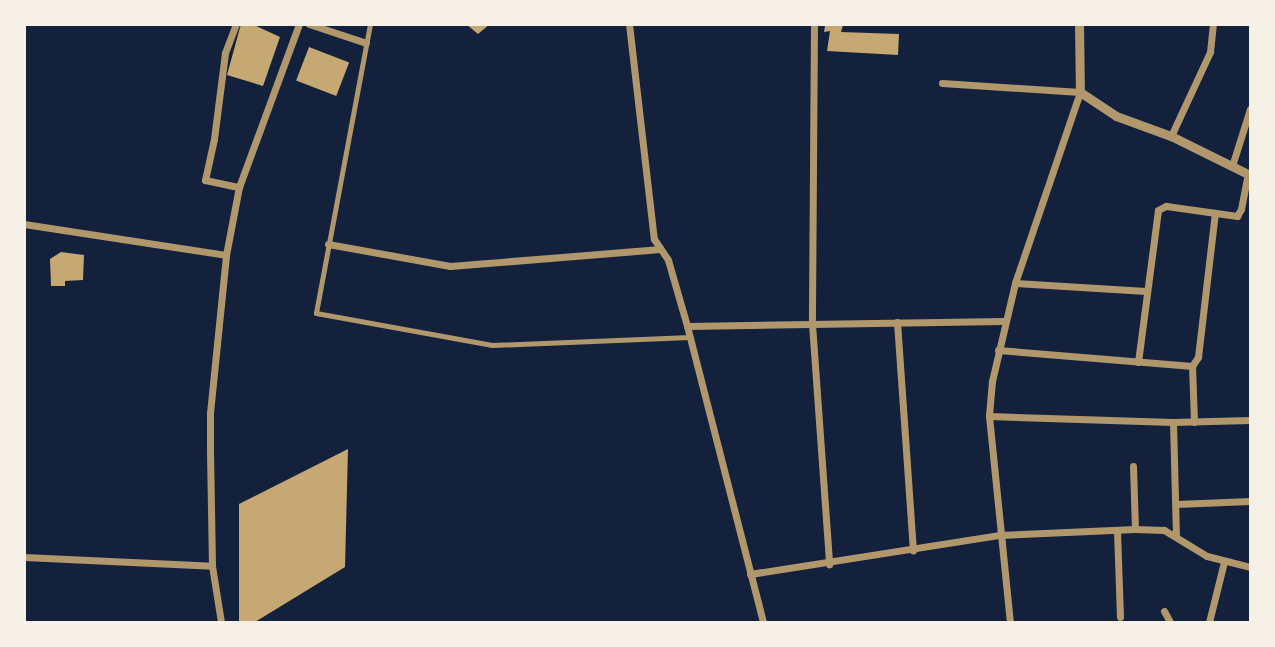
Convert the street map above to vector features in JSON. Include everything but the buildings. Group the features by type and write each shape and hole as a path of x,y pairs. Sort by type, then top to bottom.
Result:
{"street":[{"path":"236,24 225,53 214,139 205,180 239,187"},
{"path":"221,622 212,566 210,413 226,256 239,187 299,24"},
{"path":"309,24 366,43"},
{"path":"370,24 314,310 319,315 492,345 690,337"},
{"path":"629,24 654,239 668,260 687,326 762,622"},
{"path":"814,24 811,324 829,564"},
{"path":"1010,622 989,416 1003,321 1080,92 1079,24"},
{"path":"1171,136 1210,52 1213,24"},
{"path":"942,83 1080,92 1116,116 1171,136 1249,174 1240,214 1233,216 1166,206 1158,210 1138,362"},
{"path":"1232,166 1251,109"},
{"path":"1194,422 1192,366 1198,360 1215,214"},
{"path":"24,224 226,256"},
{"path":"328,244 450,266 660,249"},
{"path":"1015,283 1146,291"},
{"path":"687,326 1003,321"},
{"path":"897,323 913,550"},
{"path":"998,350 1192,366"},
{"path":"989,416 1173,422 1251,420"},
{"path":"1173,422 1176,534"},
{"path":"1133,466 1135,529"},
{"path":"1176,504 1251,501"},
{"path":"750,574 829,564 1000,535 1135,529 1153,529 1176,534 1207,556 1251,567"},
{"path":"1117,531 1120,617"},
{"path":"24,557 212,566"},
{"path":"1209,622 1224,562"},
{"path":"1164,611 1170,622"}]}
